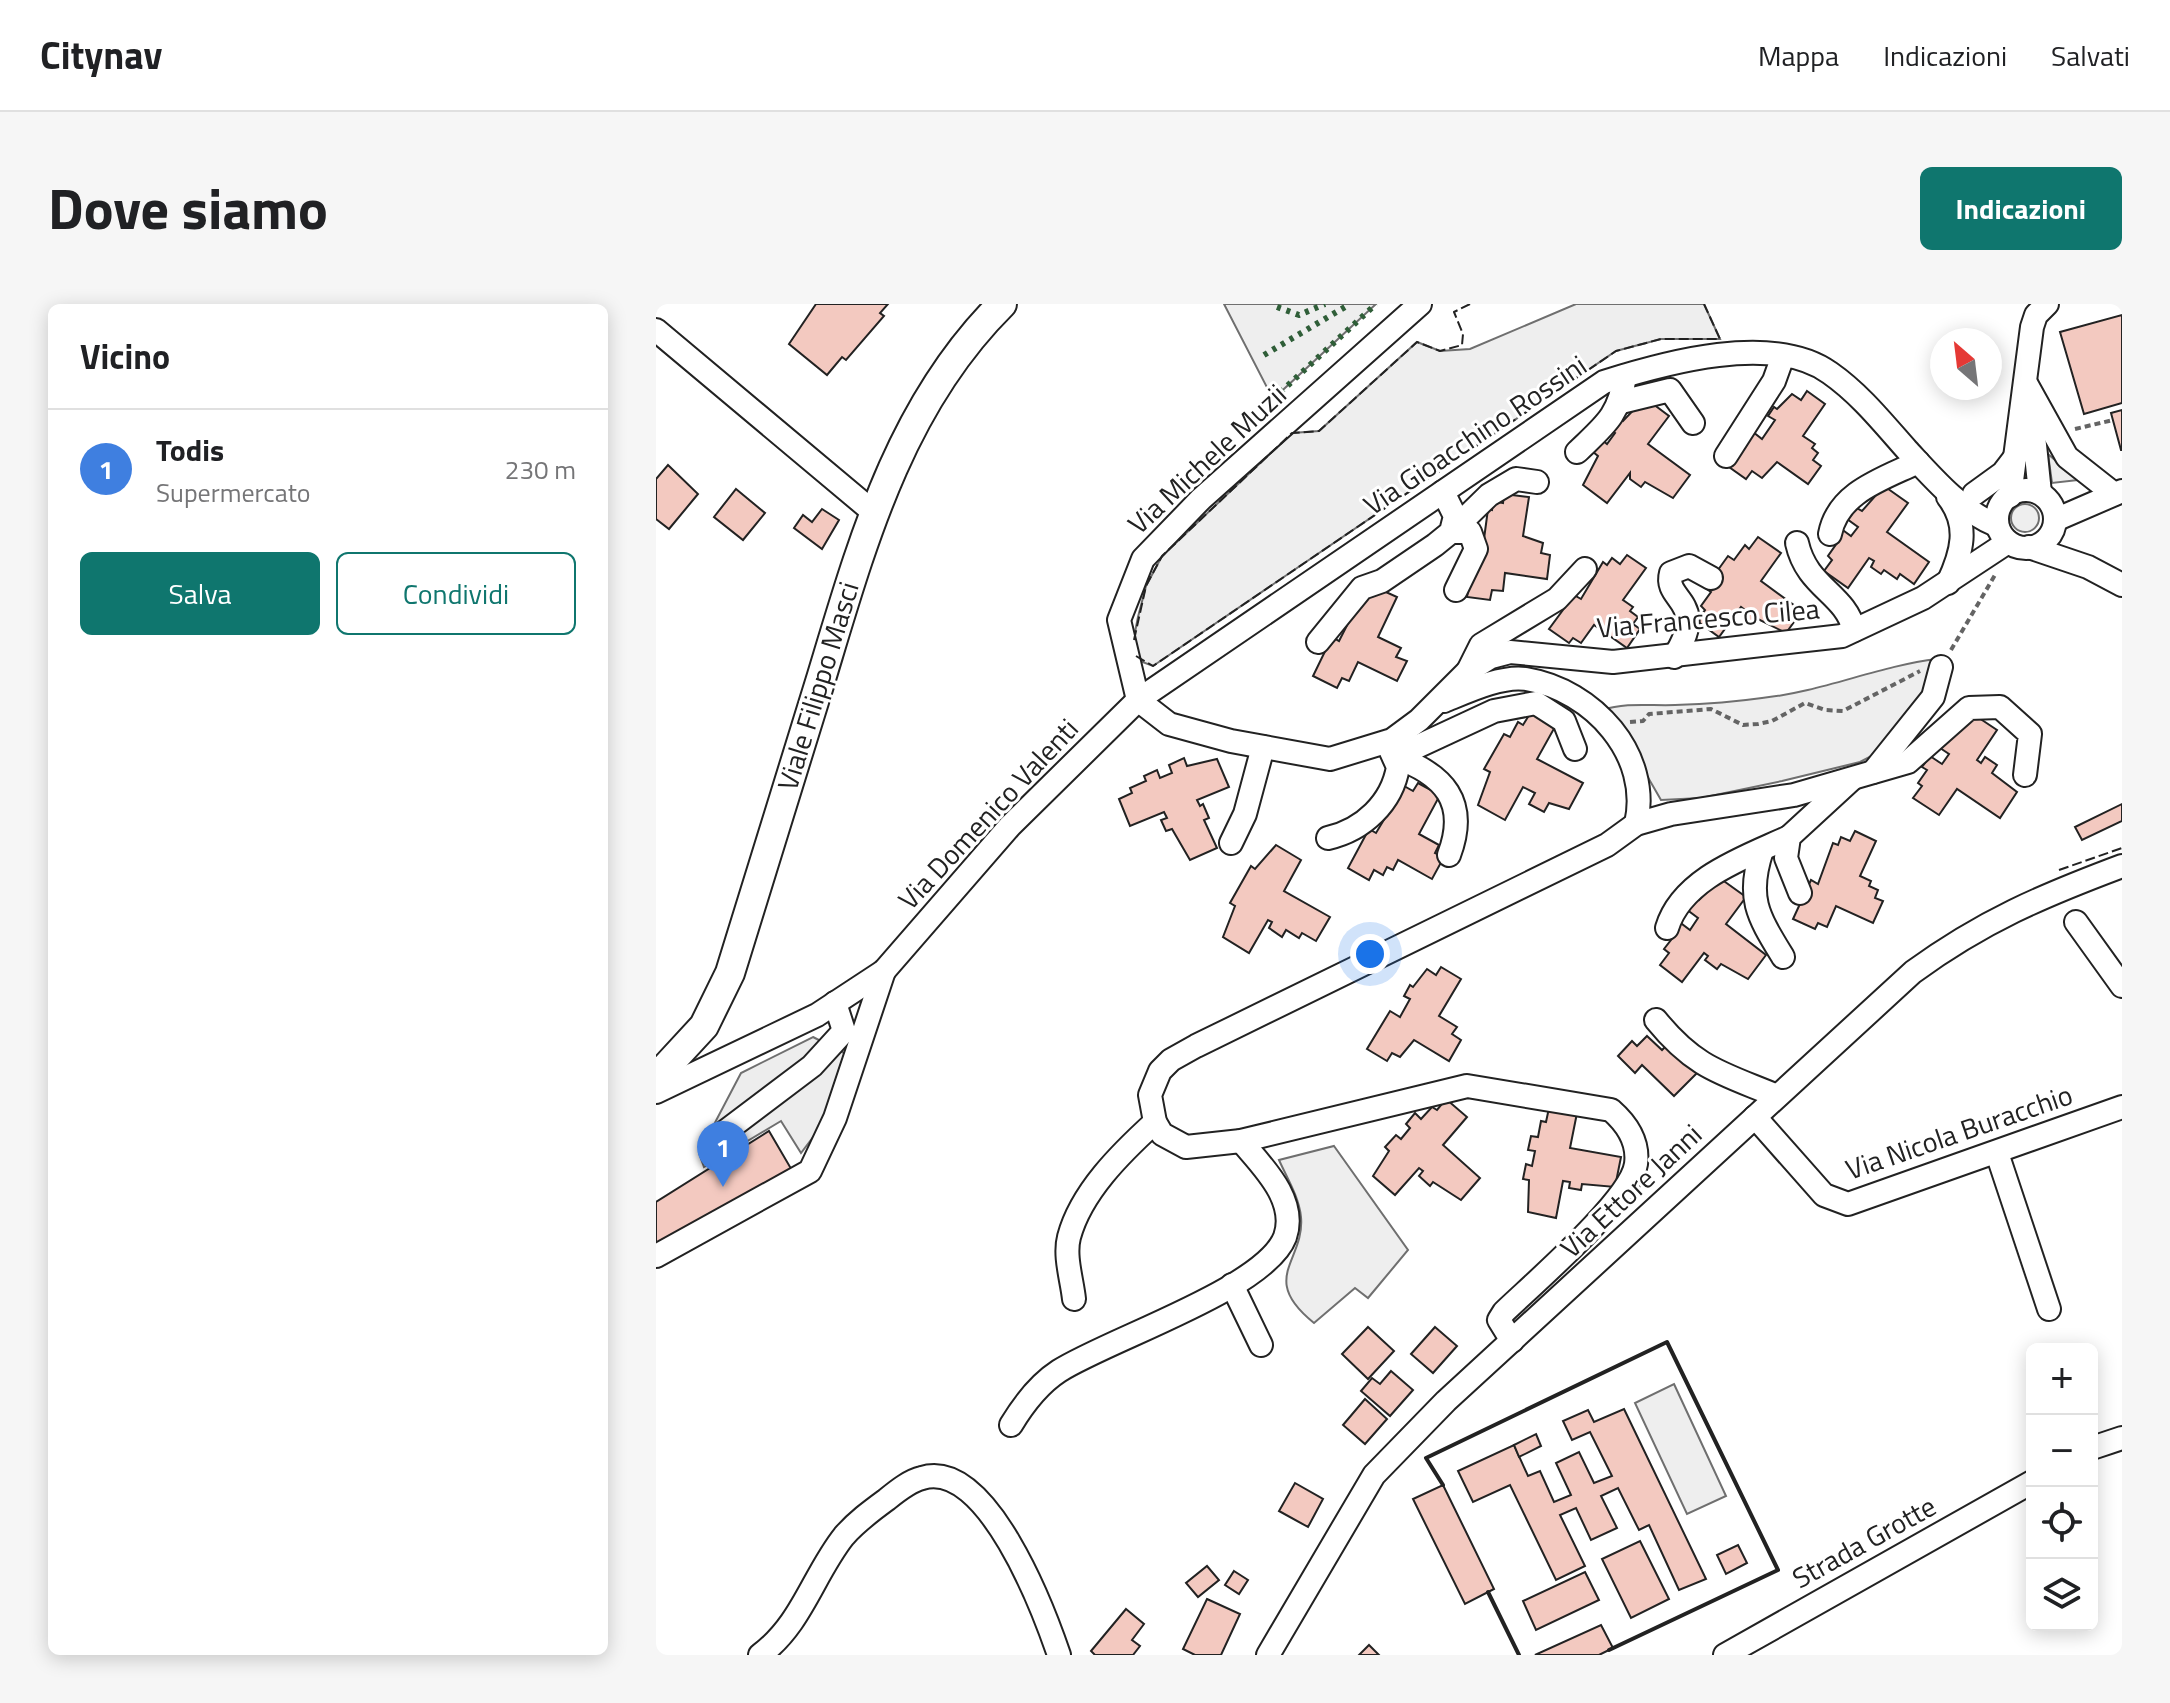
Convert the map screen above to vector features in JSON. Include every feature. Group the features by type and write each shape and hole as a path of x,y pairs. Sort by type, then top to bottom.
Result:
{"main road":[{"name":"Viale Filippo Masci","path":"656,1078 704,1026 730,973 872,511 917,418 949,367 1002,304"}],"street":[{"name":"Via Michele Muzii","path":"1138,700 1119,620 1143,559 1201,499 1420,304"},
{"path":"2047,304 2033,322 2017,455 2007,498 2007,541 2043,541 2054,524 2118,493"},
{"path":"656,330 872,511"},
{"name":"Via Gioacchino Rossini","path":"1138,700 1604,382 1661,364 1772,353 1827,371 1859,396 1937,483 2007,541 2088,567"},
{"path":"1726,456 1774,381 1783,356"},
{"path":"1577,452 1605,426 1621,402 1625,376"},
{"path":"2027,385 2067,457 2118,493"},
{"path":"2027,385 2037,439 2042,495 2052,506 2054,524 2088,567 2122,585"},
{"path":"1621,402 1670,390 1693,423"},
{"path":"1974,494 2003,473 2017,455"},
{"path":"1830,534 1837,511 1848,498 1918,462"},
{"path":"1318,642 1362,588 1382,581 1451,532 1489,495 1516,479 1537,482"},
{"path":"1937,483 1974,494 2007,498 2022,491 2042,495 2118,493"},
{"path":"1937,483 1953,504 1963,534 1960,558 1948,583"},
{"path":"1443,492 1455,516 1451,532"},
{"path":"1451,532 1470,532 1476,549 1456,590"},
{"name":"Via Francesco Cilea","path":"1138,700 1169,724 1263,747 1330,759 1391,750 1467,672 1491,657 1510,652 1613,662 1842,636 1948,583 2007,541"},
{"path":"1797,543 1809,575 1845,608 1854,630"},
{"path":"1674,657 1689,624 1687,609 1671,589 1671,573 1689,566 1711,578"},
{"path":"1467,672 1481,645 1557,599 1585,569"},
{"path":"1667,928 1678,903 1695,886 1789,837 1862,776 1933,697 1941,667"},
{"name":"Via Francesco Cilea","path":"1432,706 1468,691 1523,679 1561,689 1592,708 1606,722 1634,764 1640,795 1636,824"},
{"name":"Via Domenico Valenti","path":"656,1092 835,1003 884,971 1010,826 1138,700"},
{"path":"1391,750 1494,711 1536,703 1564,721 1575,749"},
{"path":"1512,1341 1499,1320 1504,1312 1602,1215 1630,1182 1636,1164 1635,1143 1627,1125 1611,1110 1467,1086 1241,1141 1186,1147 1169,1141 1155,1122 1150,1095 1160,1071 1171,1060 1607,845 1636,824 1671,814 1794,795 1908,762 1969,708 1987,705 2000,707 2030,734 2025,775"},
{"path":"1231,843 1245,814 1263,747"},
{"path":"1328,838 1351,830 1379,808 1396,783 1391,750"},
{"path":"1391,750 1424,767 1449,790 1456,830 1449,855"},
{"path":"1789,837 1786,858 1800,893"},
{"path":"1762,850 1754,882 1756,912 1783,957"},
{"name":"Via Ettore Janni","path":"1268,1655 1374,1475 1408,1437 1777,1096 1891,991 1959,939 2018,907 2122,866"},
{"path":"2076,922 2122,986"},
{"name":"Via Domenico Valenti","path":"656,1256 810,1171 835,1118 884,971"},
{"path":"714,1140 812,1066 844,1031 835,1003"},
{"path":"1656,1020 1678,1046 1707,1068 1777,1096"},
{"name":"Via Nicola Buracchio","path":"1755,1117 1824,1195 1848,1204 2122,1107"},
{"path":"1074,1299 1069,1238 1081,1210 1126,1148 1155,1122"},
{"path":"1011,1425 1025,1401 1058,1371 1232,1285 1263,1264 1285,1237 1285,1203 1271,1177 1241,1141"},
{"path":"1997,1153 2049,1309"},
{"path":"1232,1285 1261,1345"},
{"path":"2098,1446 2122,1438"},
{"path":"760,1655 791,1626 834,1550 856,1524 923,1477 940,1477 977,1500 996,1521 1038,1597 1059,1655"},
{"name":"Strada Grotte","path":"1725,1655 2026,1485"}],"path":[{"path":"2065,431 2113,420"},
{"path":"1606,722 1637,723 1649,714 1711,709 1743,725 1758,724 1772,721 1805,703 1825,710 1843,711 1901,679 1941,667 2007,541"}],"shaded area":[{"path":"1224,304 1376,304 1273,399"},
{"path":"1576,304 1704,304 1720,339 1661,339 1616,351 1153,666 1137,660 1134,637 1138,617 1146,586 1162,556 1292,433 1319,431 1417,342 1440,351 1470,349"},
{"path":"2048,454 2078,480 2052,483"},
{"path":"2025,504 2035,508 2039,518 2035,528 2025,532 2015,528 2011,518 2015,508"},
{"path":"1937,659 1935,679 1887,748 1860,762 1701,798 1661,800 1627,741 1602,710 1629,705 1741,701 1784,695"},
{"path":"813,1037 850,1056 826,1120 801,1153 781,1121 704,1167 699,1153 741,1073"},
{"path":"1334,1146 1408,1250 1368,1298 1355,1288 1314,1323 1289,1294 1286,1281 1297,1246 1301,1217 1279,1160"},
{"path":"1674,1384 1726,1496 1687,1514 1635,1403"}],"building":[{"path":"816,304 888,304 880,313 884,316 846,360 842,357 827,375 789,344"},
{"path":"2122,315 2122,403 2084,414 2060,332"},
{"path":"1807,391 1825,404 1803,436 1815,444 1812,448 1818,453 1813,460 1821,466 1808,484 1777,462 1762,478 1752,471 1746,479 1729,467 1753,432 1762,439 1775,420 1768,416 1774,407 1777,409 1792,394 1801,400"},
{"path":"1645,398 1669,416 1648,444 1690,475 1673,498 1645,482 1641,487 1630,479 1630,473 1607,503 1583,485 1598,456 1592,451 1601,439 1607,444 1615,433 1609,429 1618,418 1623,421"},
{"path":"2122,410 2122,450 2121,450 2111,413"},
{"path":"668,465 698,494 669,529 656,519 656,479"},
{"path":"1884,486 1908,503 1887,532 1929,562 1914,584 1900,574 1897,579 1884,570 1881,574 1871,567 1874,561 1869,558 1848,588 1824,571 1832,560 1828,556 1837,543 1831,539 1840,528 1851,536 1858,527 1847,519 1855,507 1862,511"},
{"path":"736,489 765,513 743,540 714,517"},
{"path":"1504,494 1529,497 1523,536 1543,543 1541,553 1550,555 1547,579 1505,573 1503,591 1492,590 1490,600 1467,597 1472,566 1482,554 1488,509 1492,510 1493,501 1503,503"},
{"path":"822,509 839,520 822,549 794,528 803,515 812,522"},
{"path":"1758,537 1781,553 1761,581 1802,611 1786,633 1758,619 1754,624 1742,615 1745,610 1741,607 1719,637 1697,621 1705,610 1701,606 1711,592 1705,588 1728,556 1734,560 1745,545 1749,549"},
{"path":"1627,555 1646,568 1623,600 1633,607 1630,611 1638,617 1633,624 1640,629 1627,648 1594,625 1581,643 1573,638 1569,643 1549,629 1574,595 1581,599 1603,562 1607,565 1612,558 1620,564"},
{"path":"1377,588 1397,597 1378,637 1401,648 1396,657 1407,661 1397,681 1358,662 1349,681 1342,678 1337,688 1313,676 1332,637 1339,641 1364,592 1373,596"},
{"path":"1531,712 1556,725 1537,759 1583,783 1569,809 1549,803 1544,812 1529,804 1535,793 1523,787 1505,820 1478,805 1490,772 1484,769 1504,734 1510,737 1518,722 1523,725"},
{"path":"1973,714 1997,730 1977,760 1981,763 1985,757 1997,765 1992,773 2017,792 2000,818 1957,789 1939,815 1913,798 1922,786 1918,783 1927,770 1922,767 1930,756 1942,764 1949,754 1937,746"},
{"path":"1184,758 1187,766 1217,759 1229,787 1197,800 1200,806 1203,804 1209,818 1204,820 1217,848 1190,860 1172,829 1166,831 1161,820 1167,818 1164,812 1130,826 1119,799 1132,793 1130,788 1146,781 1144,776 1157,770 1160,778 1172,773 1169,765"},
{"path":"1418,783 1440,795 1419,834 1439,845 1435,853 1444,857 1432,879 1398,860 1393,870 1387,867 1383,875 1374,870 1369,880 1348,868 1369,829 1376,833 1385,818 1381,816 1404,786 1413,791"},
{"path":"2122,804 2122,821 2082,840 2075,827"},
{"path":"1855,831 1876,841 1860,876 1871,881 1869,886 1878,890 1875,898 1883,901 1873,923 1836,906 1827,927 1818,923 1815,929 1793,919 1811,880 1818,884 1833,843 1838,845 1841,837 1850,841"},
{"path":"1276,845 1301,860 1284,891 1330,917 1316,941 1302,933 1299,938 1286,930 1282,937 1269,928 1272,922 1268,920 1249,953 1223,937 1235,906 1230,903 1251,866 1255,869"},
{"path":"1721,879 1746,897 1726,924 1766,955 1748,979 1721,964 1717,969 1705,960 1708,956 1704,953 1682,982 1660,965 1669,953 1664,949 1674,936 1678,921 1690,930 1698,918 1686,909 1695,897 1699,900"},
{"path":"1441,967 1461,979 1439,1016 1457,1027 1452,1034 1461,1040 1449,1061 1414,1040 1400,1057 1392,1053 1387,1061 1367,1049 1390,1011 1400,1017 1410,999 1404,996 1410,985 1413,987 1427,969 1436,975"},
{"path":"1647,1036 1662,1050 1668,1044 1698,1072 1674,1096 1642,1065 1635,1073 1618,1056 1632,1041 1637,1046"},
{"path":"1446,1099 1467,1117 1443,1145 1480,1178 1461,1200 1433,1182 1430,1186 1419,1176 1423,1171 1419,1168 1395,1195 1373,1176 1389,1151 1385,1147 1396,1135 1401,1139 1410,1128 1406,1124 1415,1113 1421,1119 1432,1107 1437,1110"},
{"path":"1549,1108 1577,1113 1570,1148 1621,1157 1615,1187 1582,1184 1581,1190 1569,1188 1570,1182 1563,1181 1556,1218 1528,1212 1529,1180 1523,1179 1526,1164 1532,1166 1535,1151 1528,1150 1531,1136 1538,1137 1541,1121 1546,1122"},
{"path":"769,1131 793,1172 656,1248 656,1202"},
{"path":"1368,1327 1394,1351 1368,1379 1342,1354"},
{"path":"1435,1327 1457,1346 1433,1373 1411,1354"},
{"path":"1391,1371 1413,1390 1390,1416 1361,1391 1372,1378 1380,1384"},
{"path":"1365,1399 1387,1419 1365,1444 1343,1425"},
{"path":"1624,1409 1706,1579 1679,1590 1649,1525 1639,1530 1618,1488 1601,1496 1617,1528 1591,1540 1576,1508 1560,1515 1585,1566 1556,1580 1510,1485 1473,1502 1458,1471 1514,1445 1528,1476 1540,1471 1554,1502 1571,1495 1556,1463 1579,1452 1594,1483 1612,1476 1590,1432 1572,1440 1563,1421 1588,1410 1594,1422"},
{"path":"1536,1434 1541,1446 1519,1457 1514,1445"},
{"path":"1295,1483 1323,1499 1308,1527 1279,1511"},
{"path":"1443,1485 1494,1589 1465,1604 1413,1499"},
{"path":"1640,1541 1669,1599 1631,1618 1602,1559"},
{"path":"1738,1545 1747,1563 1726,1574 1717,1555"},
{"path":"1207,1566 1219,1580 1198,1597 1186,1583"},
{"path":"1234,1571 1248,1580 1239,1594 1225,1585"},
{"path":"1585,1572 1599,1600 1536,1630 1523,1601"},
{"path":"1207,1599 1240,1614 1221,1655 1195,1655 1183,1649"},
{"path":"1126,1609 1144,1624 1132,1640 1140,1646 1133,1655 1095,1655 1091,1651"},
{"path":"1601,1625 1613,1648 1599,1655 1535,1655"},
{"path":"1369,1645 1379,1655 1359,1655"}],"hedge":[{"path":"1277,307 1299,315 1325,304"},
{"path":"1264,355 1350,304"},
{"path":"1273,399 1376,304"}],"fence":[{"path":"1134,640 1146,586 1162,556 1292,433 1319,431 1417,342 1440,351 1462,345 1463,334 1454,312 1470,304"},
{"path":"1136,656 1153,666 1616,351 1661,339 1720,339 1704,304"},
{"path":"2059,870 2122,848"}],"wall":[{"path":"1443,1485 1426,1458 1667,1342 1778,1570 1609,1650"},
{"path":"1488,1592 1519,1655"}],"place":[{"name":"Todis","path":"723,1187"}]}
